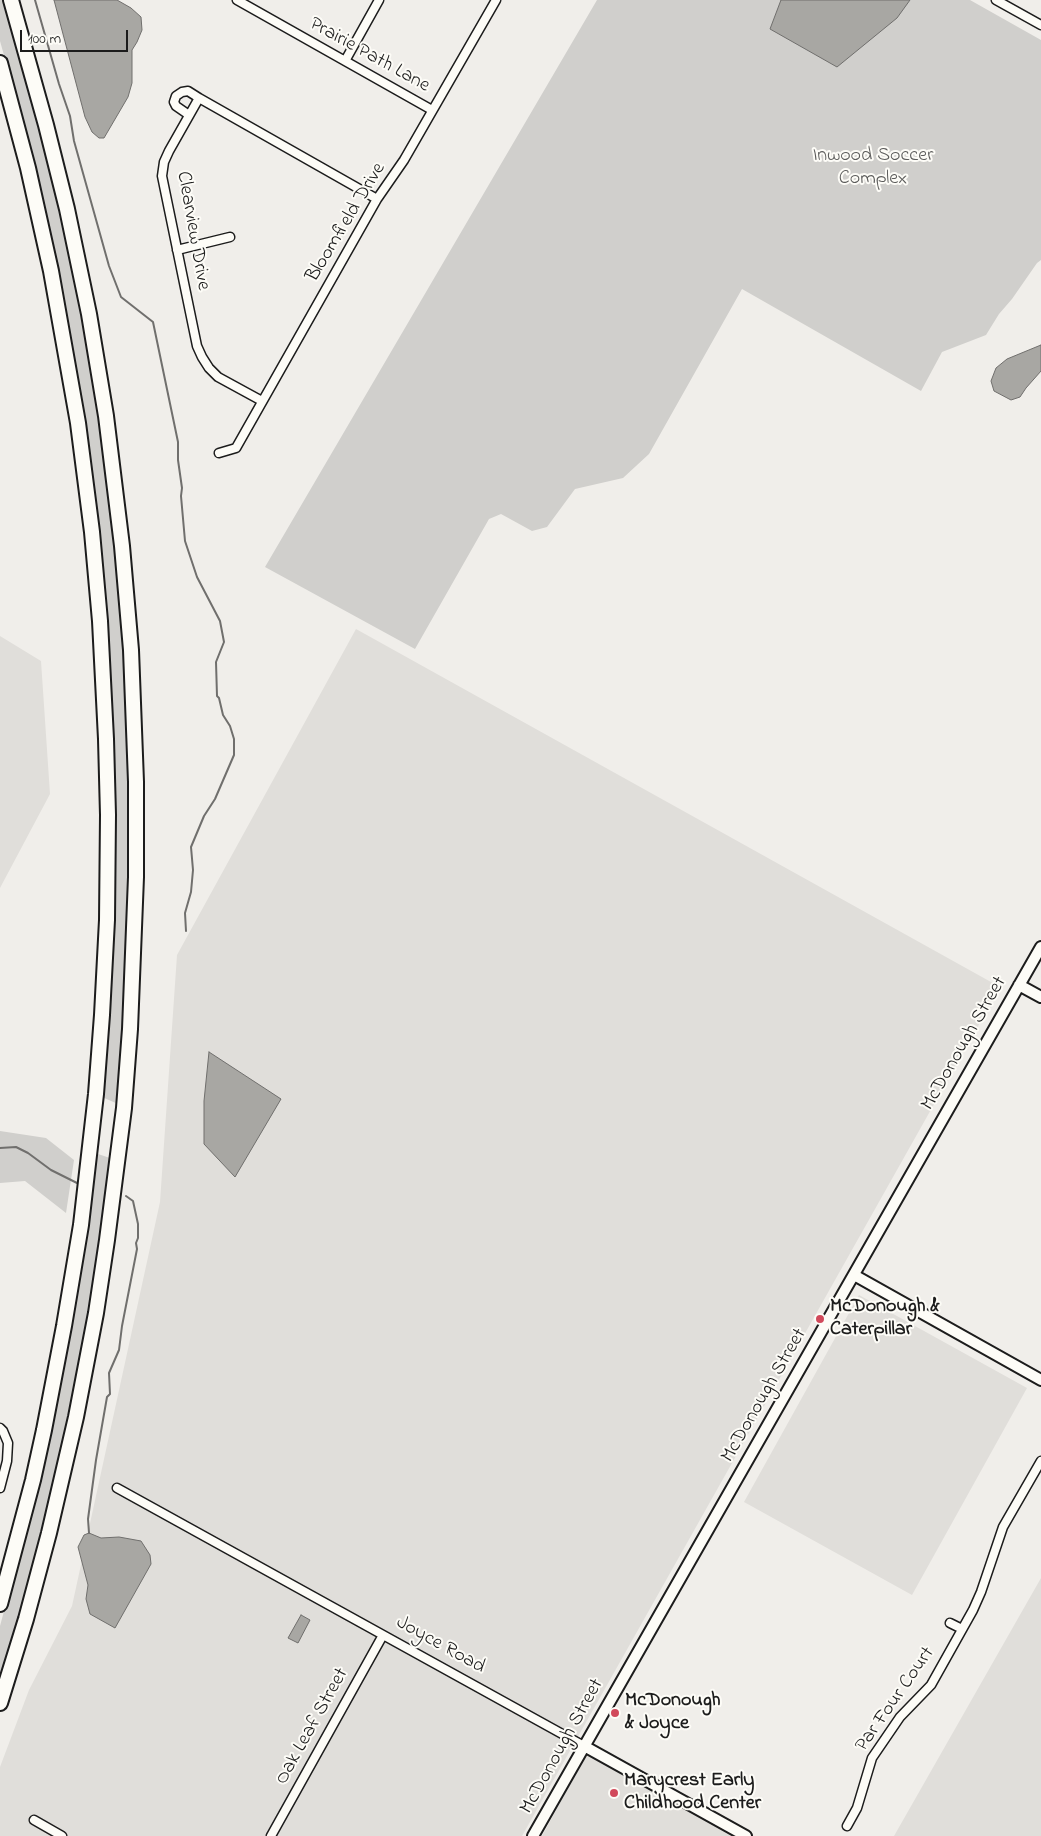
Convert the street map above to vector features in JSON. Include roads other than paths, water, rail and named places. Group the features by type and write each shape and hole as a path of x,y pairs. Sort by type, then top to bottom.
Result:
{"highway":[{"path":"0,1703 40,1570 76,1417 102,1277 124,1108 135,924 137,824 133,690 122,546 106,416 78,260 46,125 12,0"},
{"path":"0,63 30,175 61,321 78,423 96,569 105,701 108,806 105,952 96,1094 73,1274 50,1402 33,1480 0,1604"}],"street":[{"name":"Prairie Path Lane","path":"237,0 432,110"},
{"path":"345,61 379,0"},
{"name":"Bloomfield Drive","path":"220,453 236,448 378,199 404,160 496,0"},
{"path":"996,0 1041,25"},
{"path":"189,115 176,106 174,102 176,96 182,92 188,91 378,199"},
{"name":"Clearview Drive","path":"199,98 166,156 162,176 177,250 197,346 202,357 218,377 262,401"},
{"path":"177,250 230,237"},
{"name":"McDonough Street","path":"534,1836 1041,947"},
{"path":"1020,984 1041,997"},
{"path":"854,1275 1041,1380"},
{"path":"0,1428 8,1443 0,1488"},
{"name":"Par Four Court","path":"847,1826 857,1808 872,1758 900,1717 931,1685 981,1592 1003,1527 1041,1461"},
{"name":"Joyce Road","path":"117,1488 746,1836"},
{"path":"950,1623 962,1629"},
{"name":"Oak Leaf Street","path":"271,1836 383,1635"},
{"path":"34,1820 62,1836"}],"waterway":[{"path":"35,0 70,116 74,141 109,266 121,297 153,322 178,442 185,541 197,577 220,621 224,642 216,662 217,696 234,739 234,755 191,847 193,870 191,892 185,913 186,931"},
{"path":"0,1148 16,1147 28,1153 51,1170 77,1183"},
{"path":"89,1533 88,1519 96,1460 107,1397 110,1394 109,1373 119,1350 137,1249 138,1224 133,1201 126,1196"}],"place":[{"name":"McDonough & Caterpillar","path":"820,1319"},
{"name":"McDonough & Joyce","path":"615,1713"},
{"name":"Marycrest Early Childhood Center","path":"614,1793"}],"park label":[{"name":"Inwood Soccer Complex","path":"873,168"}]}
